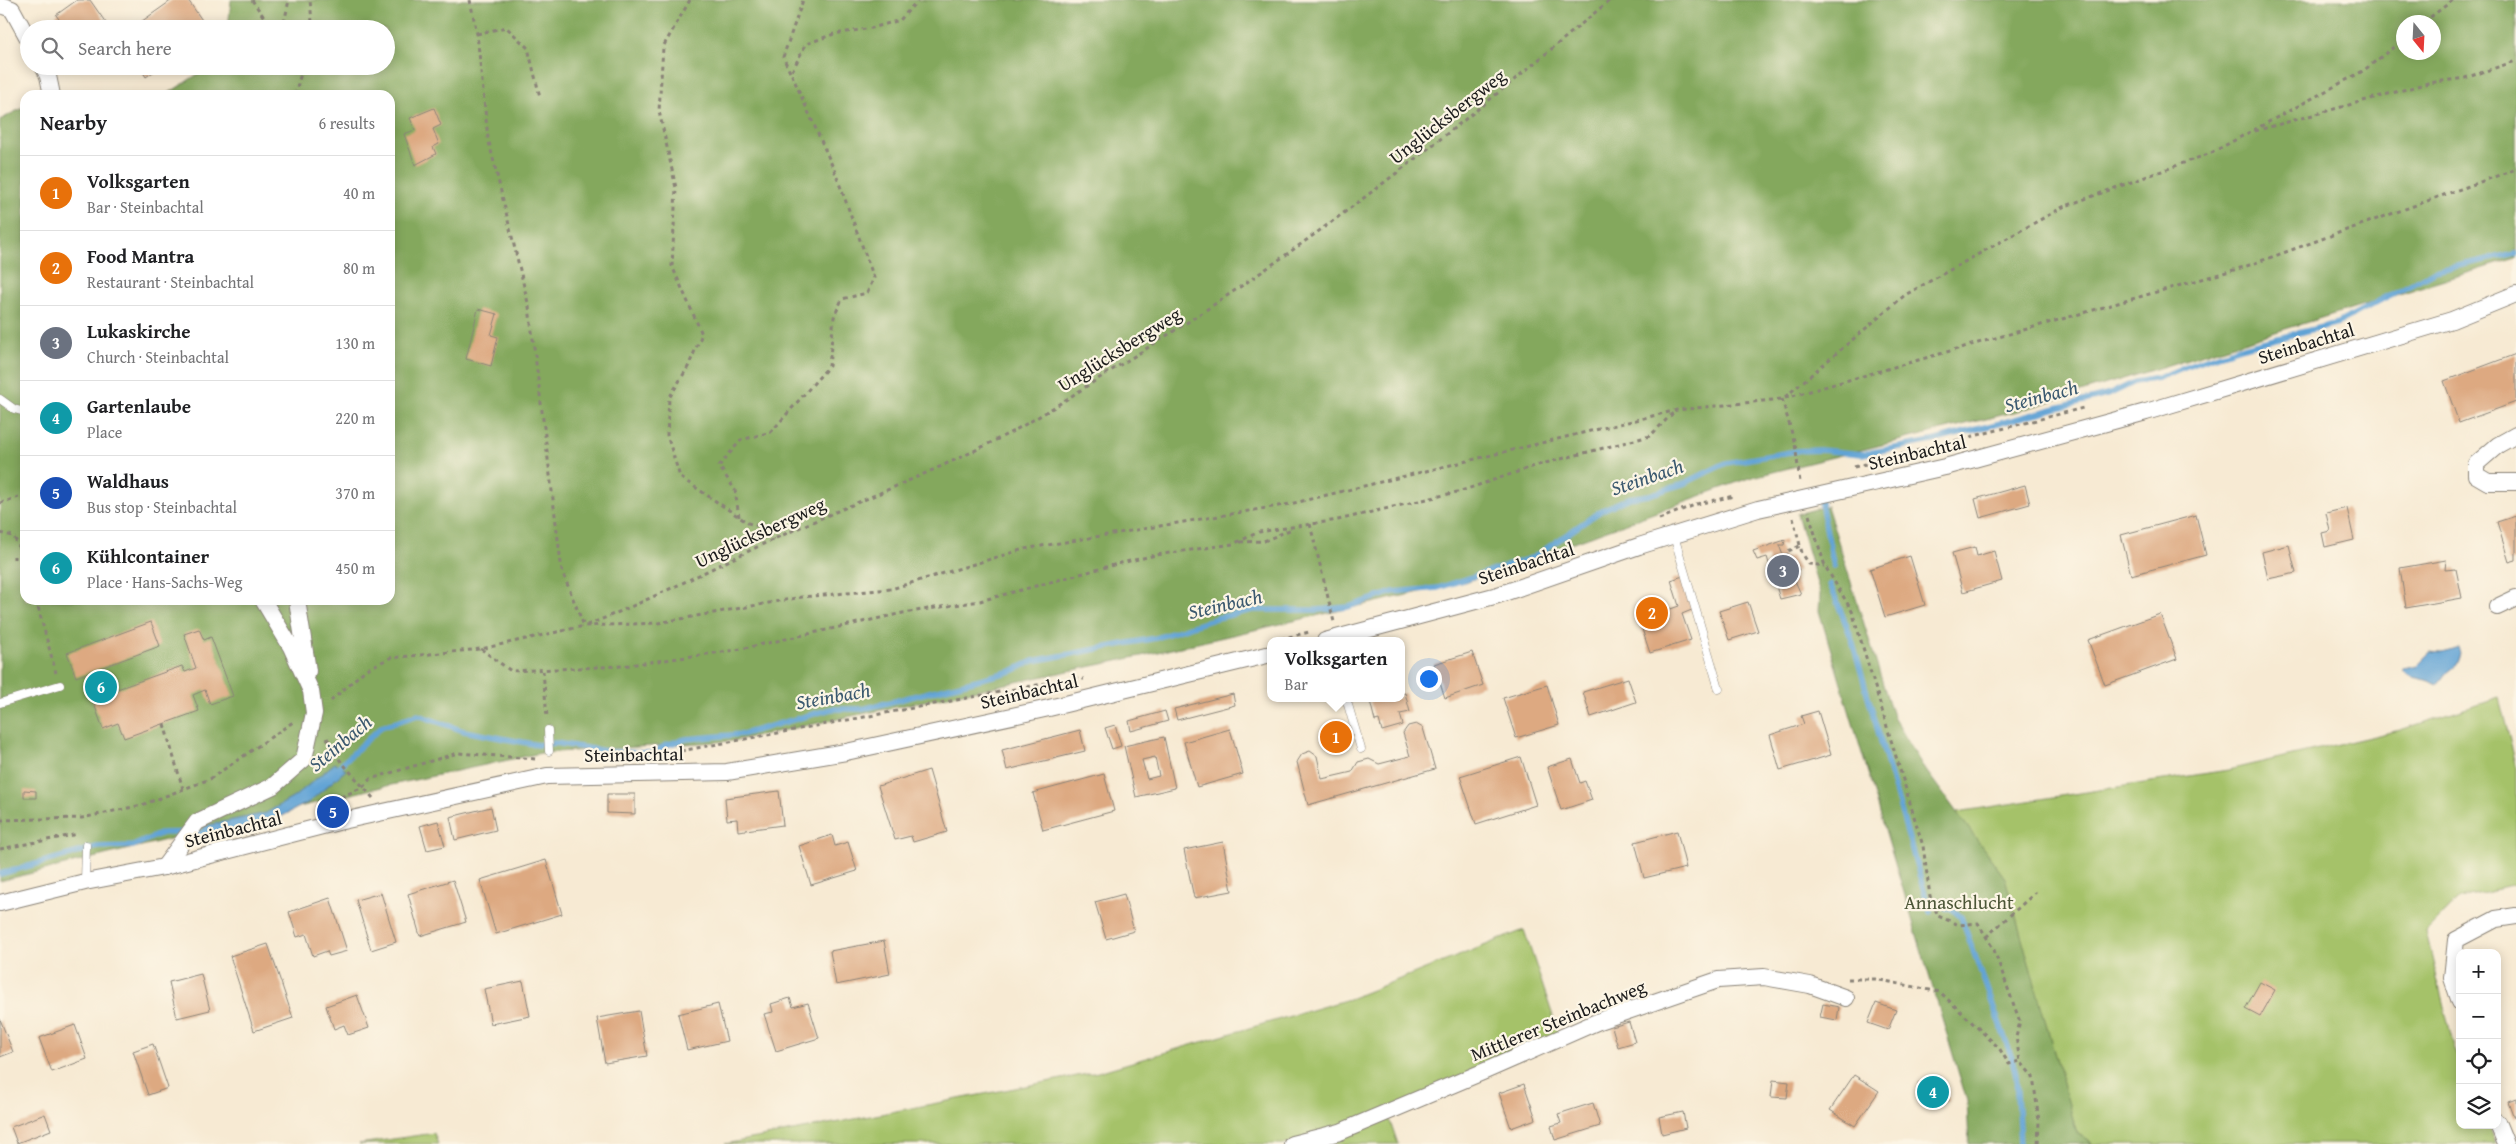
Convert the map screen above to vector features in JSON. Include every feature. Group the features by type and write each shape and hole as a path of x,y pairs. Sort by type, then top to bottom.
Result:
{"street":[{"path":"12,5 20,21"},
{"path":"48,75 51,90"},
{"name":"Steinbachtal","path":"1329,637 1498,595 1758,509 1945,467 2146,412 2452,320 2516,294"},
{"path":"2516,435 2498,445 2476,464 2476,475 2488,482 2516,482"},
{"path":"2497,607 2516,598"},
{"path":"265,605 291,647 311,691"},
{"path":"164,867 179,844 197,822 273,786 304,759 314,714 298,605"},
{"name":"Steinbachtal","path":"0,903 85,882 164,867 383,812 547,776 727,772 846,752 1049,708 1267,655"},
{"path":"2457,994 2452,978 2456,940 2496,919 2516,916"},
{"name":"Mittlerer Steinbachweg","path":"1292,1144 1340,1132 1485,1072 1599,1021 1718,980 1764,977 1810,985 1846,998"},
{"path":"2500,1129 2506,1144"}],"lane":[{"path":"0,400 20,411"},
{"path":"1674,536 1719,689"},
{"path":"0,703 60,685"},
{"path":"1347,702 1361,749"},
{"path":"548,730 549,751"},
{"path":"85,882 86,845"}],"path":[{"path":"252,0 266,20"},
{"path":"284,20 289,0"},
{"path":"310,0 312,20"},
{"path":"470,0 477,34 488,138 529,307 562,572 584,626"},
{"path":"690,0 663,47 660,111 676,188 672,266 702,334 688,367 669,398 667,435 680,477 748,523 766,528 774,539"},
{"path":"739,517 735,490 719,466 740,440 772,432 829,366 834,317 842,299 867,293 874,278 835,172 783,56 803,0"},
{"path":"791,72 806,44 834,34 872,28 900,20 918,0"},
{"name":"Unglücksbergweg","path":"584,626 638,605 774,539 891,488 1017,429 1188,323 1350,209 1507,86 1610,0"},
{"path":"2433,15 2452,0"},
{"path":"477,34 506,27 528,48 540,97"},
{"path":"1782,399 1904,295 2063,207 2211,153 2363,71 2396,45"},
{"path":"2248,134 2428,83 2465,78 2516,61"},
{"path":"296,90 301,75"},
{"path":"0,820 82,818 142,805 210,779 296,720 314,714 345,690 365,670 390,658 481,649 584,626 658,623 802,597 891,589 1024,549 1290,504 1677,410 1782,399 2244,267 2516,169"},
{"path":"1782,399 1795,444 1800,481"},
{"path":"1237,542 1259,532 1338,520 1461,490 1538,465 1650,436 1677,410"},
{"path":"0,503 20,497"},
{"path":"1804,499 1825,566 1852,611 1923,846 1930,896 1938,916 1959,925 1978,923 1994,950 2020,1022 2016,1036 2020,1061 2033,1077 2039,1121 2038,1144"},
{"path":"1310,524 1331,611 1329,637"},
{"path":"481,649 511,671 622,666 736,650 903,613 980,602 1156,555 1237,542 1264,541 1297,526"},
{"path":"1795,528 1800,546 1809,564 1825,566"},
{"path":"0,533 13,536 20,550"},
{"path":"1788,557 1786,552 1800,546"},
{"path":"37,605 50,655"},
{"path":"543,671 548,730"},
{"path":"646,754 675,752 1064,680 1092,679"},
{"path":"164,724 183,789"},
{"path":"313,810 363,787 370,779 458,753 539,760"},
{"path":"338,759 349,768 383,812"},
{"path":"0,849 84,833"},
{"path":"1986,937 2036,892"},
{"path":"1838,978 1875,980 1940,992 1999,1048 2009,1064 2020,1061"}],"green space":[{"path":"231,0 2516,0 2516,258 2022,410 1749,478 1468,581 1141,656 732,741 541,753 368,790 0,881 0,120 20,109 20,605 395,605 395,90 174,90 196,75 395,75 395,20 229,20"},
{"name":"Annaschlucht","path":"1827,506 1893,716 1922,765 2005,878 2077,1133 2093,1144 1969,1144 1967,1101 1819,611 1820,594 1797,514"},
{"path":"2499,698 2516,764 2516,885 2459,898 2426,932 2456,1052 2456,1129 2489,1129 2495,1144 2093,1144 2077,1133 1957,812 2228,770 2400,730"},
{"path":"1524,930 1559,1034 1389,1118 1398,1144 725,1144 1098,1072 1349,999"},
{"path":"434,1133 438,1144 359,1144"}],"water":[{"path":"2458,648 2460,653 2456,665 2447,672 2437,685 2430,681 2412,677 2403,671 2405,668 2417,665 2430,652 2443,653"},
{"path":"335,763 346,770 309,802 271,822 201,841 204,826 266,813 294,797"}],"building":[{"path":"77,0 90,0 104,20 60,20 56,15"},
{"path":"172,0 188,0 202,20 144,20"},
{"path":"434,108 441,125 433,129 439,144 433,147 436,154 415,165 404,134 415,130 410,118"},
{"path":"478,309 497,314 491,335 498,337 491,366 466,359"},
{"path":"2516,354 2516,402 2459,423 2444,381"},
{"path":"2025,485 2030,504 1980,518 1975,499"},
{"path":"2347,508 2354,540 2325,547 2322,533 2330,531 2326,513"},
{"path":"2196,515 2206,555 2131,575 2121,535"},
{"path":"2516,516 2516,560 2509,562 2497,522"},
{"path":"1785,540 1784,545 1779,545 1784,558 1791,556 1799,570 1791,572 1801,594 1780,599 1767,557 1757,560 1753,551"},
{"path":"2289,545 2296,573 2268,579 2262,552"},
{"path":"1975,547 1977,556 1994,551 2002,581 1963,592 1952,553"},
{"path":"1910,556 1925,605 1885,617 1870,569"},
{"path":"2446,560 2445,570 2456,569 2462,598 2406,608 2400,568"},
{"path":"1683,576 1694,609 1682,614 1691,640 1650,653 1639,620 1679,606 1671,580"},
{"path":"1748,602 1758,631 1729,640 1719,611"},
{"path":"2160,614 2177,659 2105,685 2088,640"},
{"path":"151,622 160,646 76,677 67,653"},
{"path":"199,629 204,640 211,637 233,696 210,704 205,690 193,695 199,711 124,738 118,723 103,729 92,698 182,666 185,672 196,668 184,634"},
{"path":"1472,652 1483,685 1445,698 1434,664"},
{"path":"110,678 113,688 92,695 89,686"},
{"path":"1628,678 1636,702 1591,717 1583,692"},
{"path":"1547,685 1559,725 1516,738 1503,698"},
{"path":"1405,693 1410,712 1400,714 1403,725 1382,731 1379,720 1375,721 1370,702 1405,702"},
{"path":"1233,694 1235,705 1177,720 1174,709"},
{"path":"1165,711 1168,721 1131,731 1129,721"},
{"path":"1818,711 1831,755 1780,770 1770,735 1804,724 1801,716"},
{"path":"1416,724 1423,728 1435,769 1308,805 1297,762 1302,754 1310,751 1317,756 1322,779 1352,772 1358,762 1369,759 1379,764 1410,756 1403,733 1408,726"},
{"path":"1115,725 1121,746 1112,749 1105,728"},
{"path":"1230,729 1243,774 1197,787 1184,742"},
{"path":"1080,730 1085,751 1007,770 1002,750"},
{"path":"1164,737 1175,788 1136,797 1124,746","holes":["1155,757 1159,776 1147,779 1142,760"]},
{"path":"1521,757 1536,805 1476,824 1460,776"},
{"path":"1572,759 1580,783 1585,781 1592,800 1561,810 1547,767"},
{"path":"929,770 947,832 913,842 911,836 895,840 878,786"},
{"path":"1104,774 1114,811 1043,830 1033,793"},
{"path":"24,790 36,791 36,798 24,798"},
{"path":"779,791 783,825 738,831 737,819 727,820 725,798"},
{"path":"607,794 635,794 635,814 607,813"},
{"path":"491,807 496,830 455,840 450,817"},
{"path":"438,821 445,846 427,850 420,826"},
{"path":"1677,831 1686,868 1644,878 1635,842"},
{"path":"832,835 835,846 848,842 857,871 811,885 799,846"},
{"path":"1223,842 1232,891 1194,898 1184,850"},
{"path":"546,860 562,914 496,934 480,880"},
{"path":"453,880 466,922 420,936 408,894"},
{"path":"381,893 396,942 371,950 356,900"},
{"path":"1124,894 1134,931 1106,939 1095,902"},
{"path":"330,898 347,951 329,956 327,951 313,956 306,934 297,937 289,912"},
{"path":"884,941 890,974 836,985 830,951"},
{"path":"268,944 293,1018 254,1031 230,956"},
{"path":"201,974 210,1010 177,1018 169,982"},
{"path":"523,981 530,1016 491,1024 484,989"},
{"path":"2260,982 2275,990 2260,1017 2245,1009"},
{"path":"357,995 369,1028 348,1035 344,1025 334,1029 326,1006"},
{"path":"790,998 793,1007 808,1003 819,1038 776,1051 764,1014 773,1012 771,1004"},
{"path":"1876,1003 1896,1010 1888,1030 1868,1023"},
{"path":"718,1004 727,1041 687,1050 678,1014"},
{"path":"1823,1004 1839,1007 1837,1020 1820,1017"},
{"path":"639,1011 647,1056 605,1063 597,1018"},
{"path":"0,1019 13,1052 0,1057"},
{"path":"1629,1022 1635,1042 1618,1047 1612,1027"},
{"path":"75,1025 87,1059 52,1072 39,1038"},
{"path":"153,1044 168,1088 148,1095 133,1051"},
{"path":"1854,1075 1879,1091 1855,1126 1830,1110"},
{"path":"1939,1076 1948,1101 1927,1108 1918,1083"},
{"path":"1773,1080 1789,1082 1787,1098 1771,1097"},
{"path":"1524,1084 1536,1119 1511,1128 1499,1093"},
{"path":"2516,1098 2516,1117 2514,1118 2508,1101"},
{"path":"1593,1103 1600,1126 1555,1140 1551,1126 1561,1123 1558,1114"},
{"path":"1683,1112 1686,1128 1662,1134 1659,1117"},
{"path":"45,1114 51,1130 17,1143 11,1127"}],"waterway":[{"name":"Steinbach","path":"334,771 381,727 418,715 464,731 538,745 555,743 612,752 653,753 666,745 686,739 743,734 831,709 863,709 1012,671 1033,661 1156,638 1217,618 1253,610 1318,610 1348,607 1393,592 1438,588 1534,557 1602,510 1629,498 1649,495 1683,484 1726,463 1796,451 1820,450 1862,454 1932,441 2110,394 2135,382 2158,378 2194,363 2243,347 2338,323 2435,271 2516,253"},
{"path":"1820,498 1834,567"},
{"path":"1830,584 1851,637 1930,912"},
{"name":"Steinbach","path":"0,874 97,847 133,846 162,833 210,832"},
{"path":"1946,908 1951,908 1961,917 2011,1055 2016,1075 2020,1144"}],"place":[{"name":"Lukaskirche","path":"1783,571"},
{"name":"Food Mantra","path":"1652,613"},
{"name":"Kühlcontainer","path":"101,687"},
{"name":"Volksgarten","path":"1336,737"},
{"name":"Waldhaus","path":"333,812"},
{"name":"Gartenlaube","path":"1933,1092"}]}
